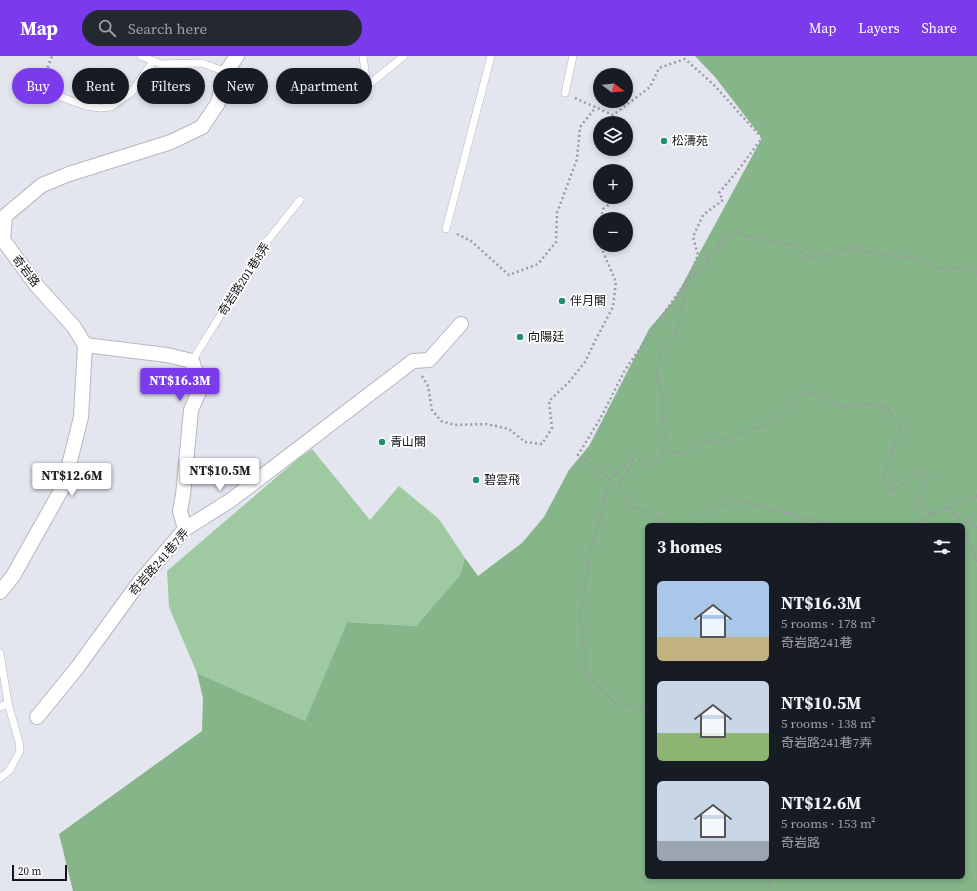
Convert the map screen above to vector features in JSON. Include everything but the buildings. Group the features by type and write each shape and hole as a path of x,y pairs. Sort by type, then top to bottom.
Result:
{"street":[{"name":"奇岩路","path":"229,68 237,56"},
{"name":"奇岩路","path":"86,345 74,327 37,286 2,240 4,216 42,185 69,174 171,142 202,127 217,104"},
{"name":"奇岩路241巷7弄","path":"37,717 77,668 138,584 185,529 231,500 413,361 429,360 461,324"},
{"path":"0,592 13,576 64,485 81,417 86,345 167,355 192,361 201,387 191,410 183,495 180,511 185,529"}],"lane":[{"path":"141,56 161,64 202,64 214,68"},
{"path":"161,64 167,56"},
{"path":"363,56 367,86 404,56"},
{"path":"446,229 491,56"},
{"path":"565,93 573,56"},
{"path":"64,98 86,106 100,108 111,107 132,92 153,61"},
{"name":"奇岩路201巷8弄","path":"192,361 264,246 300,200"},
{"path":"0,653 8,703 19,742 20,751 9,771 0,778"},
{"path":"0,707 8,703"}],"path":[{"path":"47,68 52,56"},
{"path":"683,60 684,56"},
{"path":"633,100 650,87 658,68 686,59 713,84 762,138 736,174 719,193 723,200 703,215 693,237 698,255 690,277 676,333 661,353 656,373 662,394 665,453"},
{"path":"565,93 593,106"},
{"path":"446,229 471,241 509,275 538,264 556,242 558,213 577,159 580,127 595,108"},
{"path":"598,108 613,115 622,108"},
{"path":"603,212 603,209 610,204"},
{"path":"610,479 578,455 600,419 625,370 690,277 700,274 706,266 712,250 719,247 720,243 738,232 748,237 763,241 795,244 808,258 833,254 852,246 862,251 879,255 915,257 936,269 962,268 977,274"},
{"path":"413,361 428,386 432,410 440,421 454,424 487,424 508,429 525,442 542,444 552,428 549,401 569,382 585,362 614,307 616,282 603,252"},
{"path":"645,710 616,703 586,676 580,615 590,555 610,479 636,456 650,466 665,453 683,452 707,440 722,440 774,421 806,391 841,408 866,403 887,408 900,427 883,482 892,492 921,469 928,478 918,505 933,514"},
{"path":"634,459 618,486 632,508 643,510 670,523"},
{"path":"916,523 946,508 977,496"},
{"path":"694,523 698,517 735,500 812,520 831,523"},
{"path":"946,508 959,518 977,528"},
{"path":"959,518 961,523"},
{"path":"965,533 977,562"},
{"path":"768,879 771,891"}],"green space":[{"path":"695,56 977,56 977,891 73,891 59,834 202,731 203,698 197,673 305,721 347,622 416,626 460,575 465,558 478,576 522,543 544,517 569,470 589,446 649,329 674,300 762,138 715,77"},
{"path":"312,449 370,520 399,486 439,519 465,558 460,575 416,626 347,622 305,721 197,673 169,607 167,571 300,457"}],"place":[{"name":"松濤苑","path":"664,141"},
{"name":"伴月閣","path":"562,301"},
{"name":"向陽廷","path":"520,337"},
{"name":"青山閣","path":"382,442"},
{"name":"碧雲飛","path":"476,480"}]}
